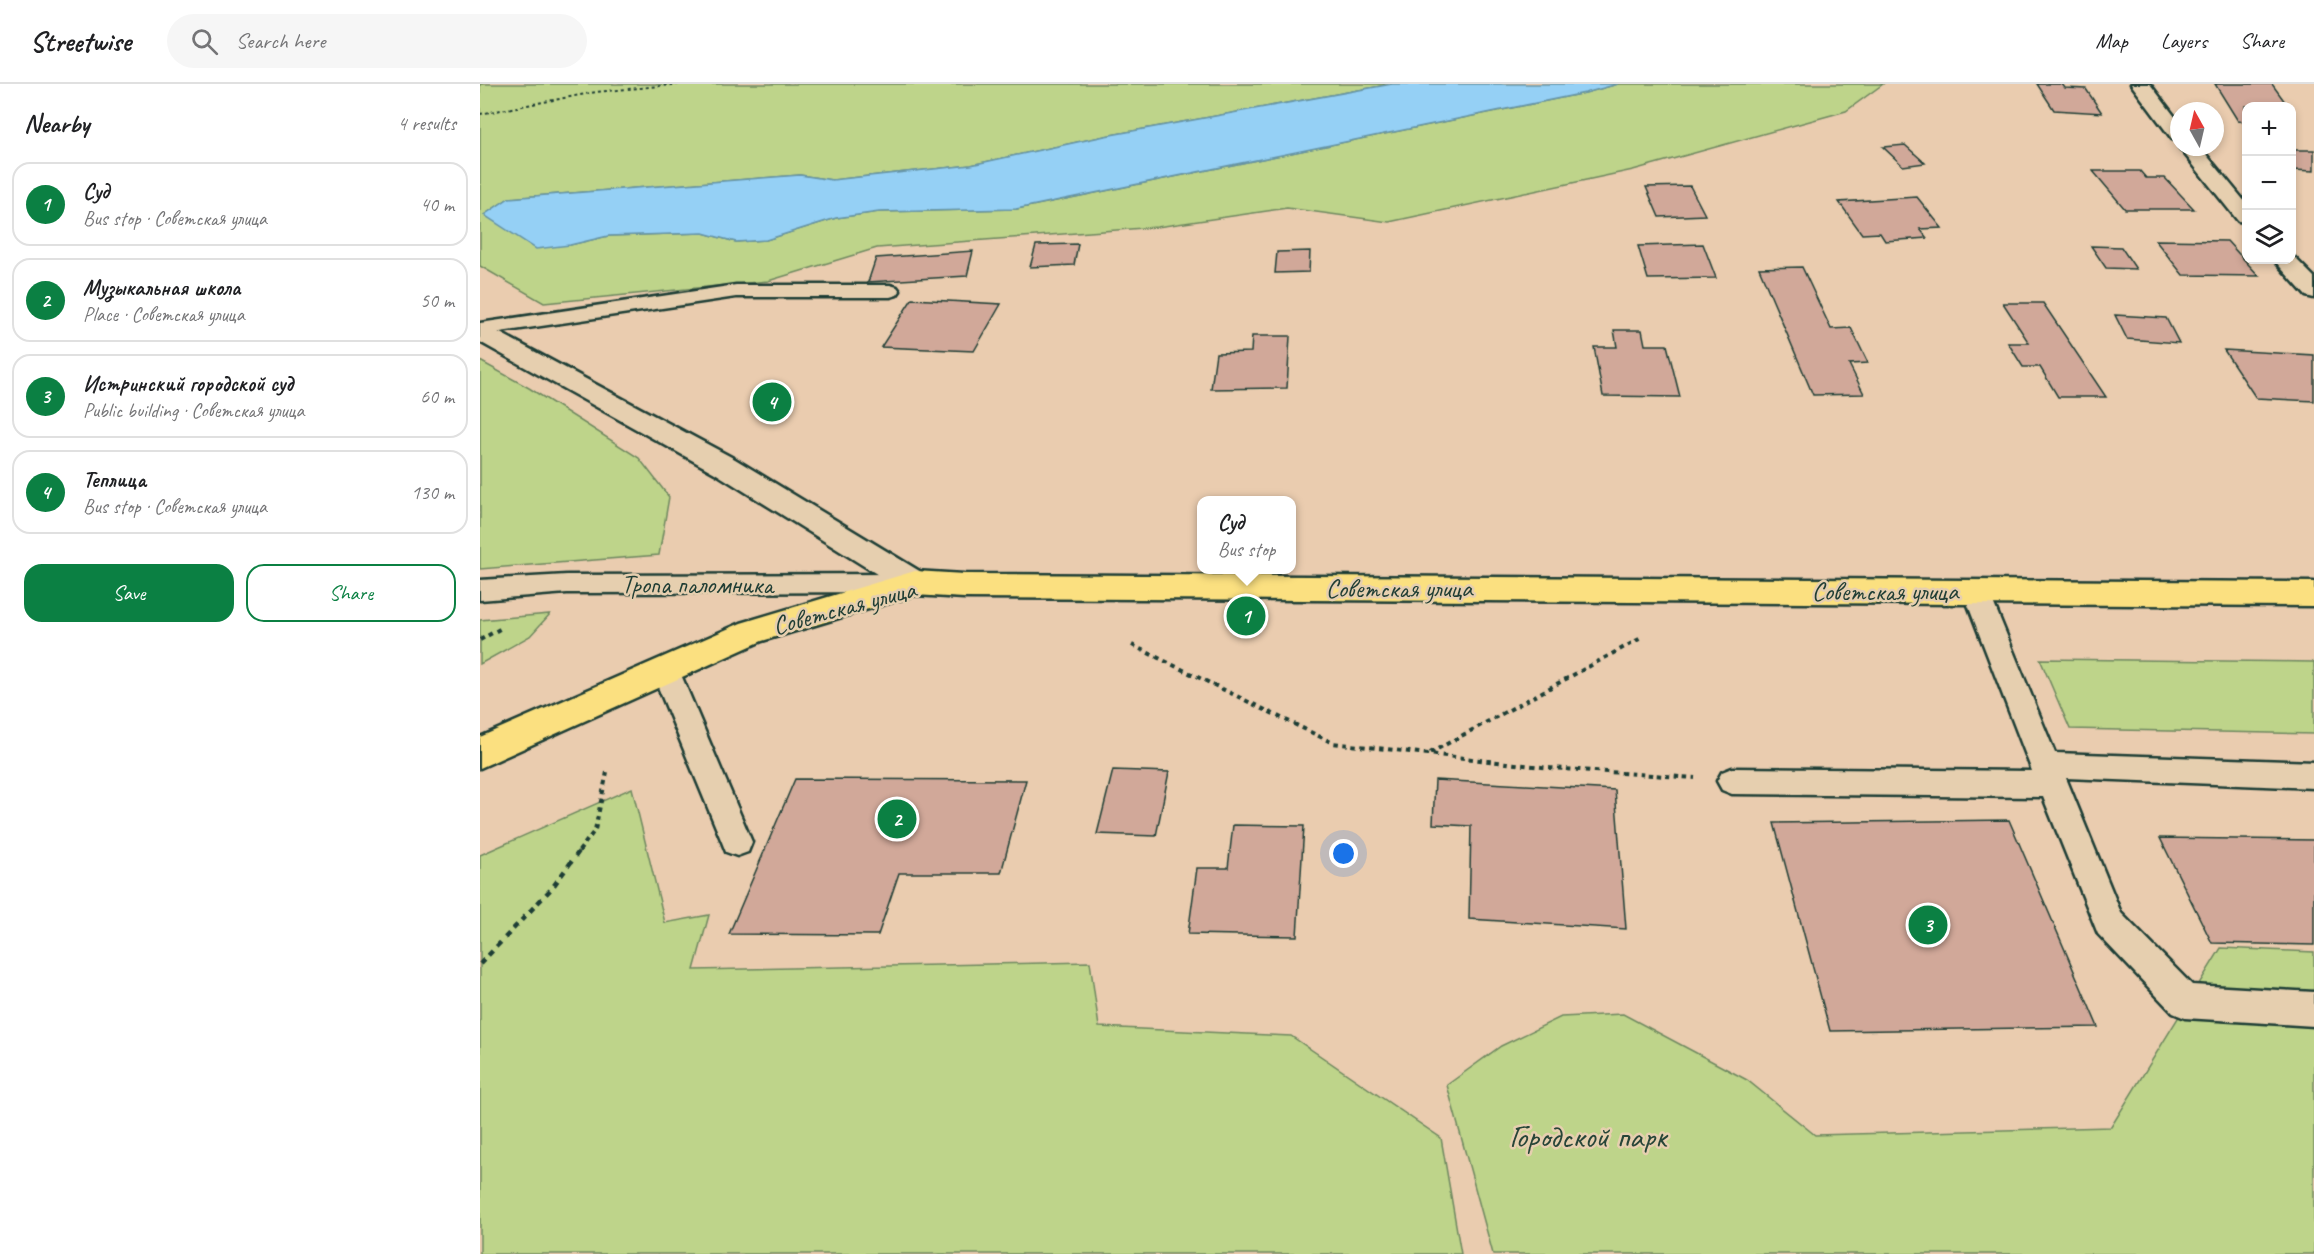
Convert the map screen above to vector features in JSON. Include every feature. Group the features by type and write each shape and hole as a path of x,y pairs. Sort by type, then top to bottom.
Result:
{"main road":[{"path":"2140,84 2170,123"},
{"path":"2197,156 2242,210"},
{"path":"2289,264 2314,291"},
{"path":"480,330 725,466 915,584"},
{"name":"Советская улица","path":"480,753 752,632 915,584 2314,594"}],"lane":[{"path":"480,330 736,291 890,291"},
{"name":"Тропа паломника","path":"480,590 567,584 915,584"},
{"path":"1976,592 2109,923 2185,1001 2314,1009"},
{"path":"664,670 737,842"},
{"path":"1732,781 2049,775 2314,776"}],"path":[{"path":"480,114 596,92 682,84"},
{"path":"480,640 506,625"},
{"path":"1429,754 1643,637"},
{"path":"1132,645 1333,743 1550,768 1732,781"},
{"path":"480,964 552,888 595,830 607,772"}],"green space":[{"path":"480,84 1392,84 1105,136 971,165 832,180 800,175 509,198 484,215 570,245 608,236 703,233 736,242 766,240 836,218 879,212 1017,209 1585,93 1618,84 1883,84 1846,111 1633,170 1389,222 1287,208 1157,227 877,248 768,281 544,303 480,266"},
{"path":"480,361 529,388 639,458 669,497 659,555 480,569"},
{"path":"550,614 530,636 480,664 480,620"},
{"path":"2040,659 2314,662 2314,734 2070,729"},
{"path":"632,788 665,923 709,915 694,970 1090,962 1099,1027 1291,1036 1441,1138 1461,1254 480,1254 480,855"},
{"name":"Городской парк","path":"2221,948 2314,952 2314,1254 1493,1254 1447,1085 1501,1046 1561,1017 1623,1014 1747,1080 1815,1135 2111,1127"}],"water":[{"path":"1392,84 1618,84 1585,93 1016,209 879,212 836,218 766,240 736,242 703,233 608,236 570,245 536,249 484,215 509,198 800,175 832,180 971,165 1105,136"}],"building":[{"path":"2037,84 2062,84 2065,88 2086,89 2102,113 2054,110"},
{"path":"2215,84 2272,84 2285,102 2242,102 2242,122 2238,121"},
{"path":"1905,145 1925,163 1903,166 1883,147"},
{"path":"2296,150 2314,150 2314,171 2296,170"},
{"path":"2093,171 2140,171 2146,178 2165,178 2194,209 2125,209"},
{"path":"1690,186 1705,215 1659,217 1646,187"},
{"path":"1917,197 1942,228 1920,229 1927,238 1885,241 1880,233 1862,234 1839,202"},
{"path":"2155,240 2227,241 2242,257 2242,264 2248,264 2259,276 2183,275"},
{"path":"1078,244 1074,265 1030,267 1036,245"},
{"path":"1703,244 1716,278 1648,279 1638,246"},
{"path":"2091,246 2121,247 2136,269 2106,268"},
{"path":"973,251 967,276 868,282 876,258"},
{"path":"1310,251 1309,272 1275,273 1277,252"},
{"path":"1802,267 1831,329 1851,328 1868,363 1849,364 1864,394 1813,395 1759,268"},
{"path":"912,299 1001,304 974,351 881,347"},
{"path":"2003,303 2043,303 2106,397 2058,397 2040,367 2023,367 2008,343 2029,343"},
{"path":"2115,315 2166,318 2179,343 2127,339"},
{"path":"1614,330 1642,330 1645,345 1667,345 1680,397 1603,396 1594,347 1617,347"},
{"path":"1252,336 1290,336 1287,388 1211,389 1216,353 1251,352"},
{"path":"2224,350 2314,355 2314,401 2256,398"},
{"path":"1113,770 1169,772 1156,836 1097,834"},
{"path":"795,779 1026,780 1001,873 899,873 878,935 729,934"},
{"path":"1435,780 1615,790 1626,929 1469,919 1471,826 1433,824"},
{"path":"2009,820 2098,1027 1830,1031 1774,823"},
{"path":"1233,825 1304,826 1297,936 1188,934 1197,868 1228,868"},
{"path":"2160,838 2314,840 2314,945 2212,943"}],"place":[{"name":"Теплица","path":"772,402"},
{"name":"Суд","path":"1246,616"},
{"name":"Музыкальная школа","path":"897,819"},
{"name":"Истринский городской суд","path":"1928,925"}]}
